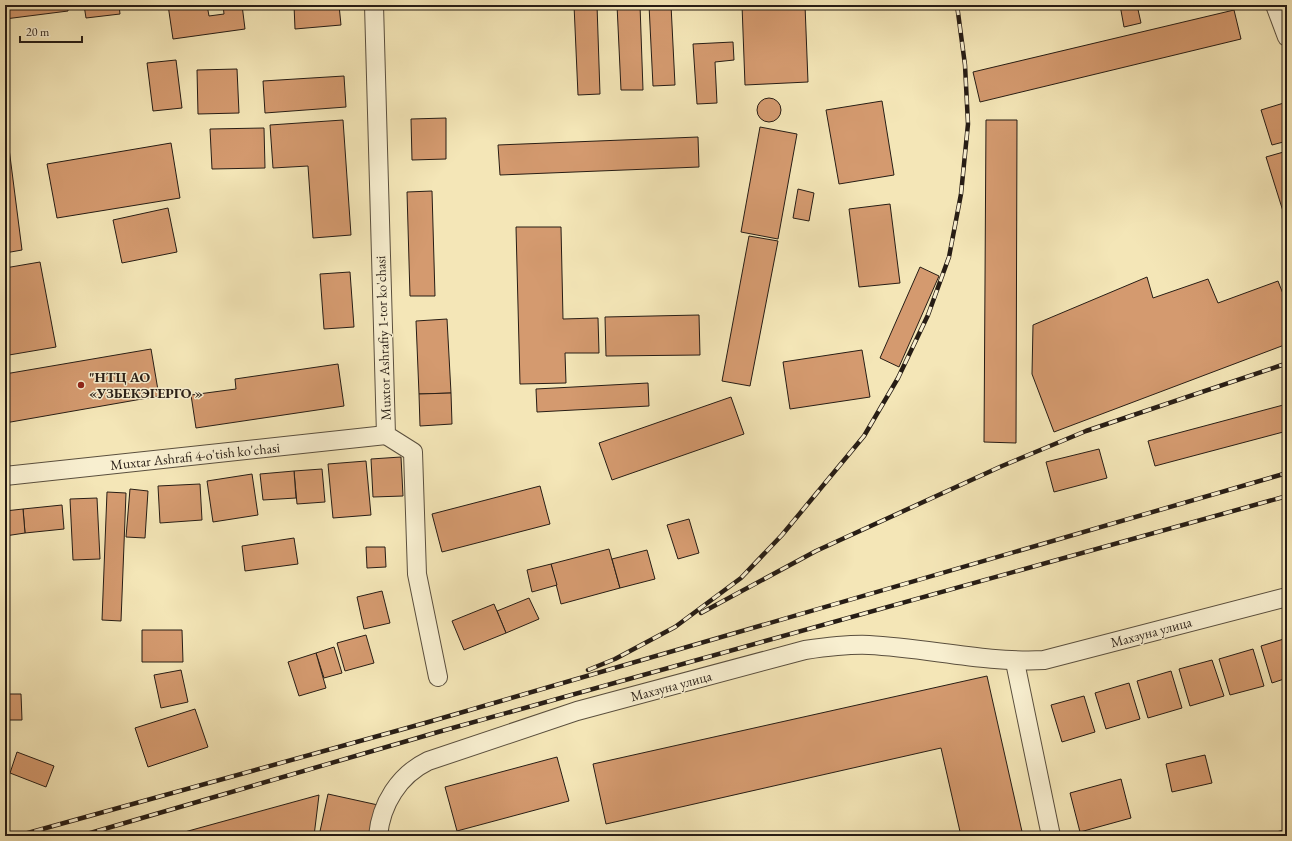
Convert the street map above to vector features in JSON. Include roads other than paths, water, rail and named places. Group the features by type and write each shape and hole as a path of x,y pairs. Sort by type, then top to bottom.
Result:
{"street":[{"name":"Muxtor Ashrafiy 1-tor ko'chasi","path":"374,5 386,435 413,452 417,574 438,677"},
{"path":"1275,5 1287,37"},
{"name":"Muxtar Ashrafi 4-o'tish ko'chasi","path":"5,476 386,435"},
{"name":"Махзуна улица","path":"378,836 379,821 392,792 405,777 428,761 577,711 805,650 837,646 868,645 1015,662 1044,660 1287,597"},
{"path":"1015,662 1051,836"}],"railway":[{"path":"588,670 615,659 675,627 741,578 782,535 864,436 898,378 928,315 949,257 961,194 968,124 965,65 957,5"},
{"path":"701,613 816,551 1002,466 1086,431 1282,365"},
{"path":"17,836 425,723 1287,473"},
{"path":"80,836 438,732 1287,496"}],"place":[{"name":"\"НТЦ АО «УЗБЕКЭГЕРГО »","path":"81,385"}]}
